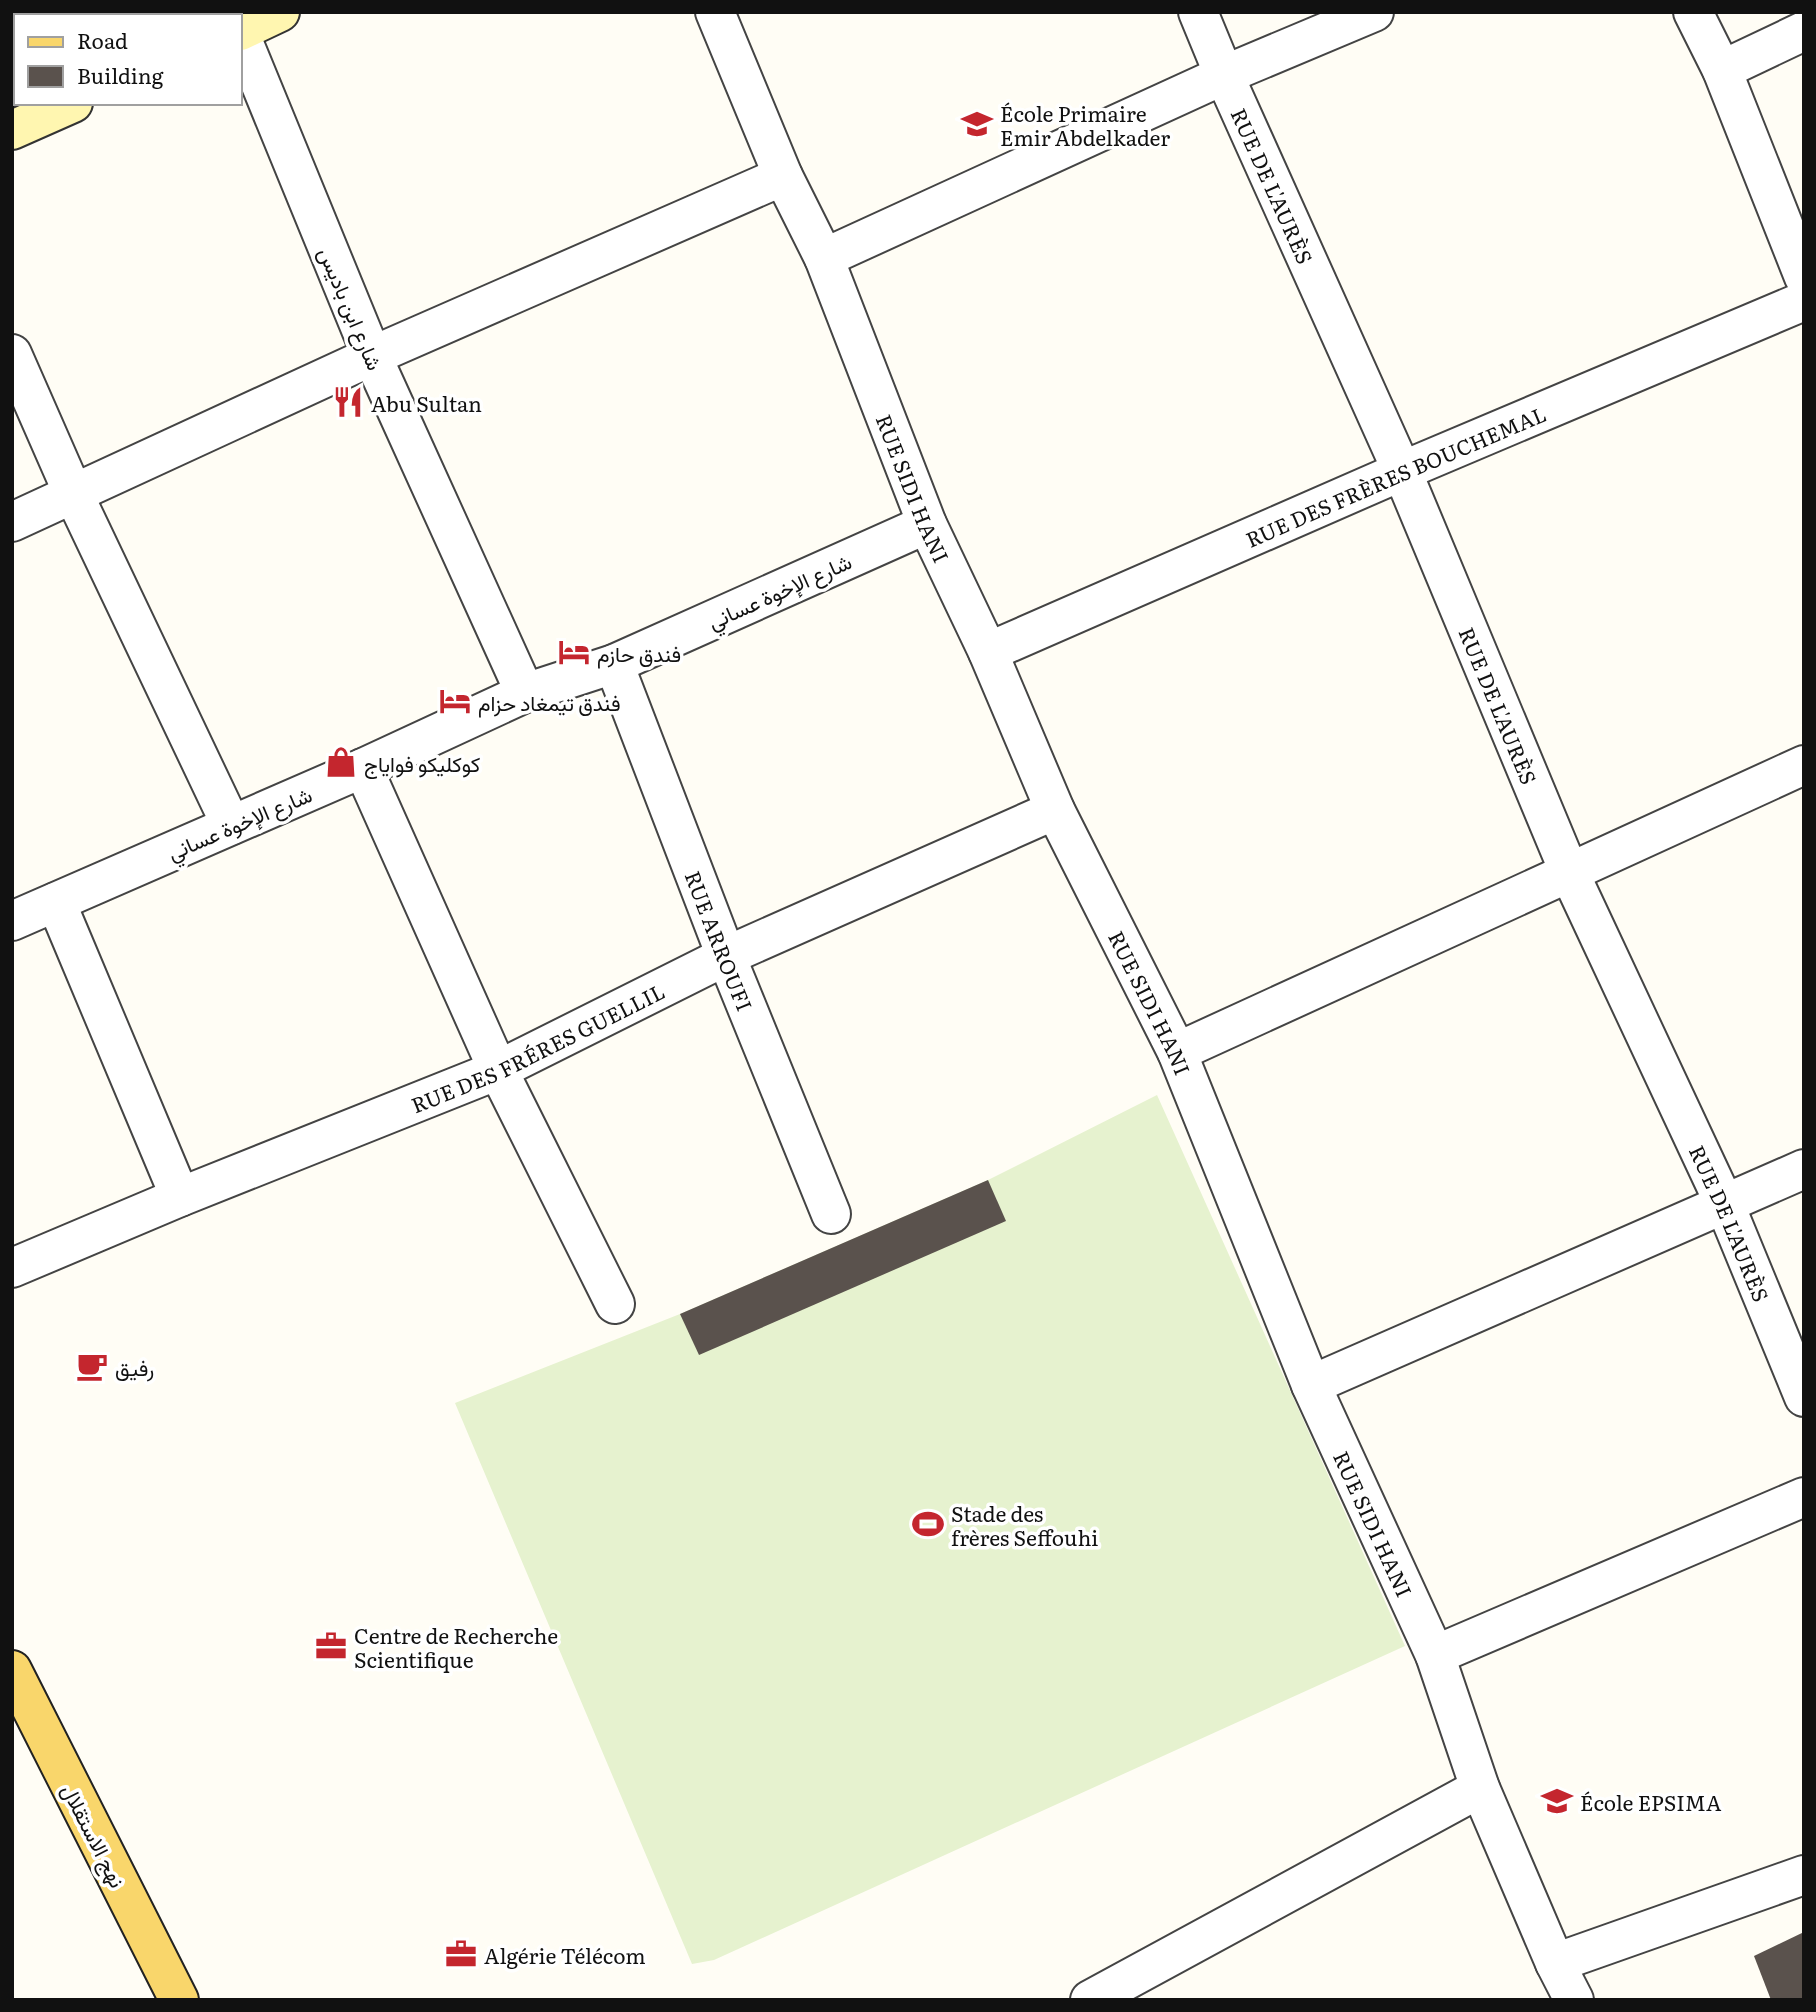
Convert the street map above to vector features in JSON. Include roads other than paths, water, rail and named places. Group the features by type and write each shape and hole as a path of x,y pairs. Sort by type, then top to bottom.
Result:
{"main road":[{"path":"242,32 280,12"},
{"path":"12,130 68,105"},
{"name":"نهج الاستقلال","path":"12,1670 178,2000"}],"street":[{"name":"RUE SIDI HANI","path":"715,12 783,176 824,258 928,524 988,652 1055,810 1177,1052 1311,1385 1436,1655 1480,1788 1555,1963 1574,2000"},
{"name":"RUE DE L'AURÈS","path":"1198,12 1402,471 1570,874 1724,1205 1804,1398"},
{"path":"824,258 1224,75 1374,12"},
{"path":"1693,12 1722,70 1804,277"},
{"path":"1722,70 1804,31"},
{"name":"شارع ابن باديس","path":"242,38 372,356 525,693"},
{"path":"12,522 372,356 783,176"},
{"name":"RUE DES FRÈRES BOUCHEMAL","path":"988,652 1402,471 1804,301"},
{"path":"12,354 72,494 231,825"},
{"name":"شارع الإخوة عساني","path":"12,920 363,768 525,693 614,664 928,524"},
{"name":"RUE ARROUFI","path":"614,664 726,956 831,1214"},
{"path":"1177,1052 1804,765"},
{"path":"363,768 498,1070 615,1304"},
{"name":"RUE DES FRÉRES GUELLIL","path":"12,1268 180,1197 498,1070 726,956 1055,810"},
{"path":"56,902 180,1197"},
{"path":"1311,1385 1804,1169"},
{"path":"1436,1655 1804,1497"},
{"path":"1090,2000 1480,1788"},
{"path":"1555,1963 1804,1875"}],"place":[{"name":"École Primaire Emir Abdelkader","path":"977,124"},
{"name":"Abu Sultan","path":"348,402"},
{"name":"فندق حازم","path":"574,652"},
{"name":"فندق تيمغاد حزام","path":"455,701"},
{"name":"كوكليكو فواياج","path":"341,762"},
{"name":"رفيق","path":"92,1366"},
{"name":"Stade des frères Seffouhi","path":"928,1524"},
{"name":"Centre de Recherche Scientifique","path":"331,1646"},
{"name":"École EPSIMA","path":"1557,1801"},
{"name":"Algérie Télécom","path":"461,1954"}]}
